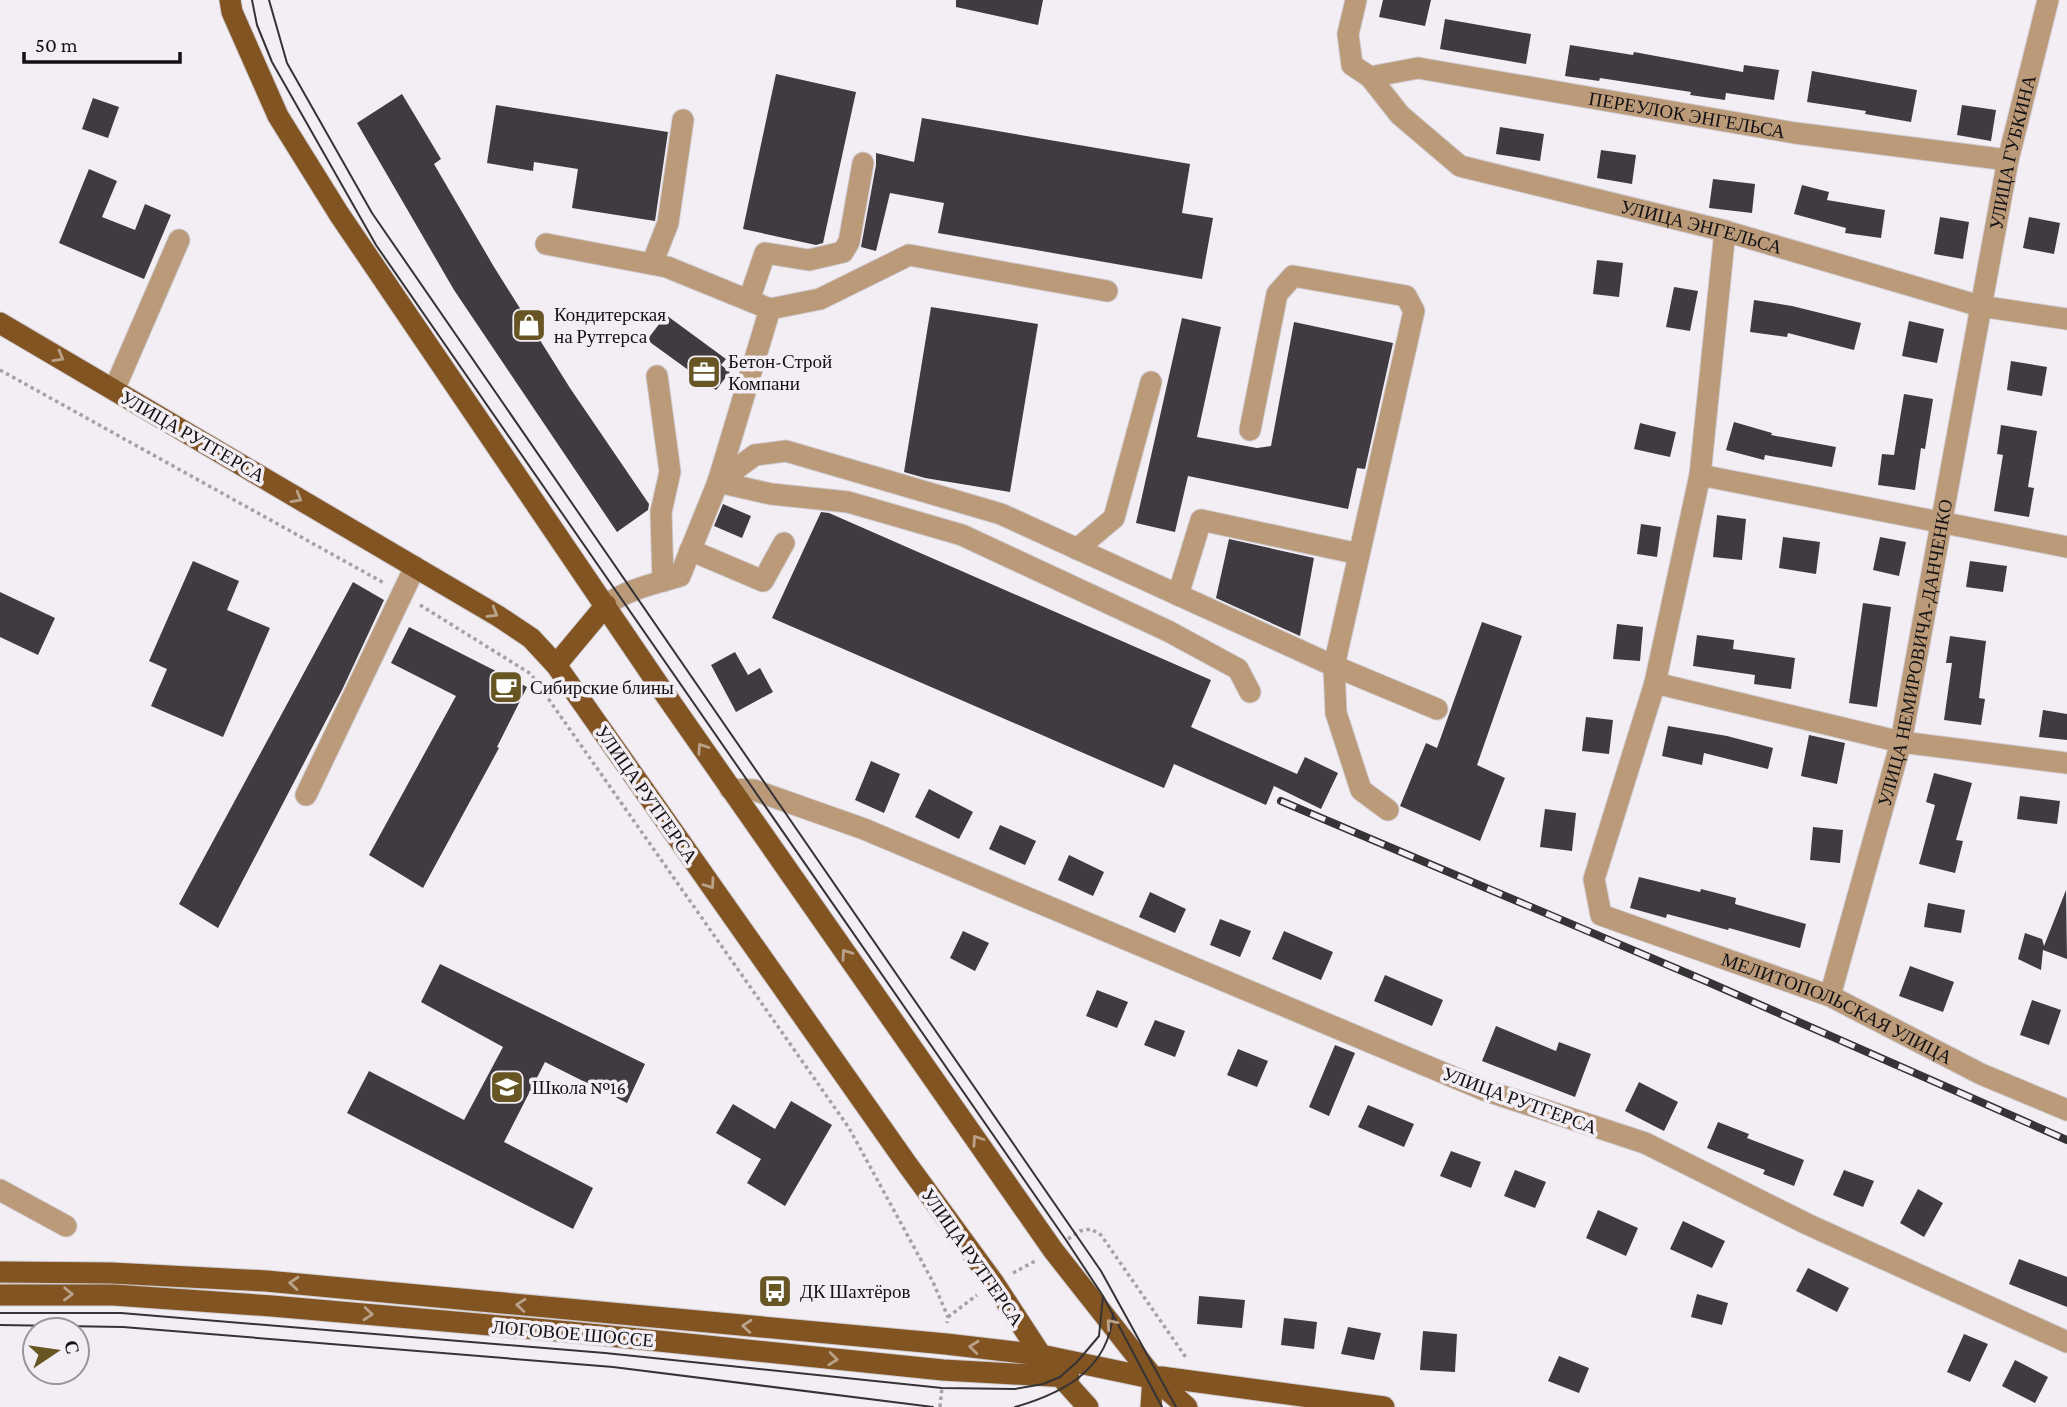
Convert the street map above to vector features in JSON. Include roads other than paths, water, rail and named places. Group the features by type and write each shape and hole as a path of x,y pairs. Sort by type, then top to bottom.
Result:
{"main road":[{"path":"231,6 278,116 339,214 730,789 1053,1250 1150,1377 1187,1407"},
{"name":"УЛИЦА РУТГЕРСА","path":"0,323 531,638 556,666 994,1283 1041,1355 1088,1407"},
{"path":"556,666 606,605"},
{"name":"ЛОГОВОЕ ШОССЕ","path":"0,1272 111,1273 266,1281 1041,1355 1150,1377"},
{"name":"ЛОГОВОЕ ШОССЕ","path":"0,1295 114,1296 272,1306 570,1332 943,1370 1060,1377 1150,1377"},
{"path":"1150,1377 1384,1407"},
{"path":"1150,1377 1151,1407"}],"street":[{"name":"УЛИЦА ЭНГЕЛЬСА","path":"1356,0 1348,34 1352,65 1370,77 1400,116 1460,166 1725,231 1980,306 2067,319"},
{"name":"УЛИЦА ГУБКИНА","path":"1980,306 2008,160 2048,0"},
{"name":"ПЕРЕУЛОК ЭНГЕЛЬСА","path":"1370,77 1418,68 1795,133 2008,160"},
{"path":"652,264 667,223 683,121"},
{"path":"749,300 765,253 809,260 843,251 849,242 863,163"},
{"path":"1725,231 1700,475 1656,683 1901,742 2067,763"},
{"path":"114,390 179,240"},
{"path":"546,244 667,267 770,309 820,299 909,255 1107,291"},
{"path":"1250,430 1277,294 1293,276 1406,296 1414,311 1334,666 1336,713 1361,790 1388,810"},
{"name":"УЛИЦА НЕМИРОВИЧА-ДАНЧЕНКО","path":"1830,996 1901,742 1980,306"},
{"path":"606,605 619,595 680,576 718,482 770,309"},
{"path":"657,376 670,472 661,512 663,581"},
{"path":"1077,549 1114,518 1150,382"},
{"path":"718,482 755,455 786,452 1001,514 1334,666 1437,709"},
{"path":"1700,475 2067,547"},
{"path":"718,482 771,494 848,502 962,535 1168,631 1238,669 1250,692"},
{"path":"1178,595 1201,520 1359,554"},
{"path":"690,550 763,580 784,543"},
{"path":"306,795 415,567"},
{"name":"МЕЛИТОПОЛЬСКАЯ УЛИЦА","path":"1656,683 1594,879 1601,915 1830,996 1981,1074 2067,1110"},
{"name":"УЛИЦА РУТГЕРСА","path":"730,789 754,790 864,829 1484,1090 1645,1143 1807,1224 2067,1342"},
{"path":"0,1190 66,1226"}],"tram line":[{"path":"252,0 257,25 272,62 376,245 1066,1240 1103,1296 1162,1407"},
{"path":"269,0 287,63 372,213 1101,1271 1176,1407"},
{"path":"0,1313 121,1313 605,1353 942,1388 1015,1389 1043,1384 1060,1377 1077,1362 1099,1336 1103,1296"},
{"path":"1015,1407 1050,1394 1081,1376 1103,1349 1110,1333 1113,1313"},
{"path":"0,1325 123,1327 613,1367 933,1407"}],"railway":[{"path":"1281,801 1708,982 2067,1140"}],"place":[{"name":"Кондитерская на Рутгерса","path":"529,325"},
{"name":"Бетон-Строй Компани","path":"704,372"},
{"name":"Сибирские блины","path":"506,687"},
{"name":"Школа №16","path":"507,1087"},
{"name":"ДК Шахтёров","path":"775,1291"}]}
